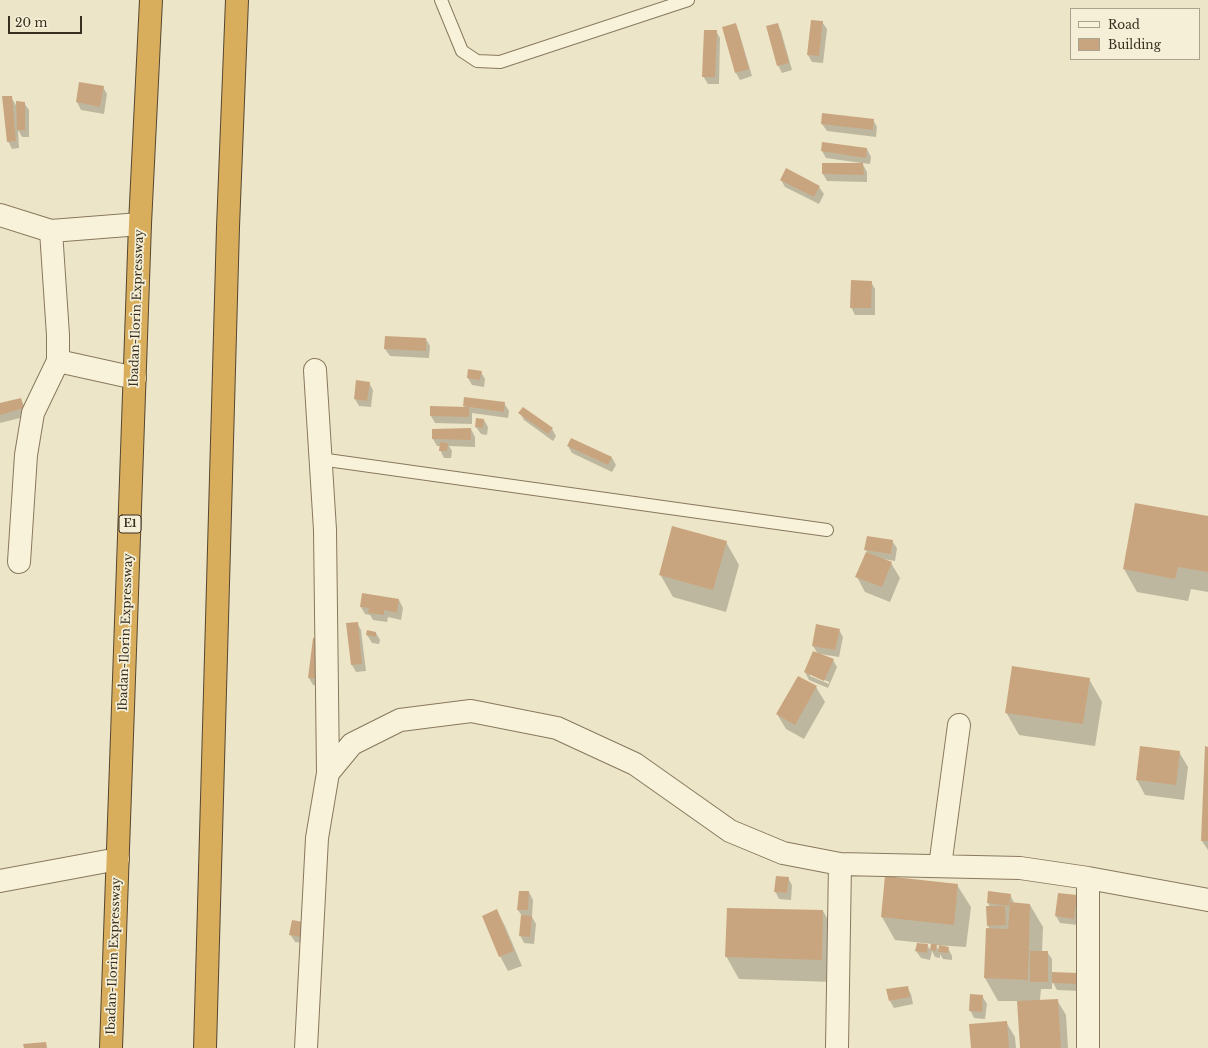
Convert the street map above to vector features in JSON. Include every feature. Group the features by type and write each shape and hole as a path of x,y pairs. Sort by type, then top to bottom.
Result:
{"highway":[{"name":"Ibadan-Ilorin Expressway","path":"111,1048 140,224 151,0"},
{"path":"205,1048 228,243 237,0"}],"street":[{"path":"0,215 51,231 140,224"},
{"path":"19,562 26,455 33,413 58,361 58,335 51,231"},
{"path":"58,361 135,378"},
{"path":"306,1048 317,838 328,773 324,530 315,370"},
{"path":"328,773 352,744 400,720 471,711 557,728 635,764 730,831 783,853 840,864 1020,868 1088,878 1208,900"},
{"path":"940,866 959,725"},
{"path":"0,881 118,859"},
{"path":"837,1048 840,864"},
{"path":"1088,878 1088,1048"}],"lane":[{"path":"441,0 462,51 477,61 500,62 688,0"},
{"path":"320,459 827,530"}],"building":[{"path":"811,20 823,21 819,56 807,55"},
{"path":"736,23 749,69 735,73 722,27"},
{"path":"778,23 789,63 777,66 766,26"},
{"path":"704,30 717,30 715,77 702,77"},
{"path":"79,82 104,86 100,107 76,102"},
{"path":"2,96 12,96 16,141 7,142"},
{"path":"16,101 25,102 25,130 17,130"},
{"path":"822,113 874,119 873,130 821,124"},
{"path":"822,142 867,148 866,158 821,151"},
{"path":"822,163 863,163 864,175 822,174"},
{"path":"786,168 820,186 814,197 780,180"},
{"path":"851,280 872,281 871,308 850,308"},
{"path":"385,336 426,338 426,351 384,349"},
{"path":"468,369 482,371 480,380 467,378"},
{"path":"356,380 370,382 367,401 354,399"},
{"path":"464,397 505,402 504,412 463,406"},
{"path":"21,398 24,408 0,415 0,403"},
{"path":"430,406 469,407 469,417 430,416"},
{"path":"523,407 553,428 548,434 518,413"},
{"path":"476,418 484,419 483,428 475,427"},
{"path":"471,428 471,440 432,439 432,429"},
{"path":"571,438 612,457 608,465 567,446"},
{"path":"440,442 448,443 447,451 439,451"},
{"path":"1135,503 1208,516 1208,572 1178,567 1175,579 1123,569"},
{"path":"672,526 727,541 713,590 659,575"},
{"path":"867,536 893,540 891,554 864,550"},
{"path":"866,552 892,562 882,587 855,577"},
{"path":"362,593 399,599 397,613 384,610 384,615 368,613 369,608 360,607"},
{"path":"358,622 362,664 351,665 346,623"},
{"path":"816,624 840,629 835,650 812,646"},
{"path":"367,630 376,632 376,637 366,635"},
{"path":"313,638 323,639 319,679 308,678"},
{"path":"813,651 834,659 824,681 804,672"},
{"path":"1012,666 1090,678 1083,724 1005,713"},
{"path":"798,676 817,686 795,725 776,714"},
{"path":"1140,746 1180,751 1176,785 1136,780"},
{"path":"1205,746 1208,747 1208,841 1201,841"},
{"path":"776,876 789,877 787,893 774,892"},
{"path":"885,876 958,884 954,925 881,917"},
{"path":"519,891 529,891 528,910 517,910"},
{"path":"988,891 1011,894 1009,906 987,903"},
{"path":"1058,893 1077,895 1074,919 1055,916"},
{"path":"1010,902 1030,904 1028,980 984,978 986,928 1008,929"},
{"path":"986,906 1005,906 1006,925 987,926"},
{"path":"727,908 823,910 822,960 725,957"},
{"path":"497,909 514,951 499,957 482,916"},
{"path":"521,915 532,916 530,937 519,936"},
{"path":"292,920 303,922 301,937 289,935"},
{"path":"917,943 928,944 927,953 915,951"},
{"path":"931,944 937,944 936,951 930,950"},
{"path":"939,945 949,947 948,953 938,952"},
{"path":"1030,951 1048,951 1048,982 1030,982"},
{"path":"1052,972 1078,973 1077,984 1052,983"},
{"path":"908,986 910,997 889,1001 886,989"},
{"path":"970,994 983,995 982,1012 969,1011"},
{"path":"1058,999 1061,1048 1020,1048 1017,1001"},
{"path":"1007,1021 1009,1048 971,1048 969,1024"},
{"path":"46,1042 47,1048 24,1048 23,1044"}]}
